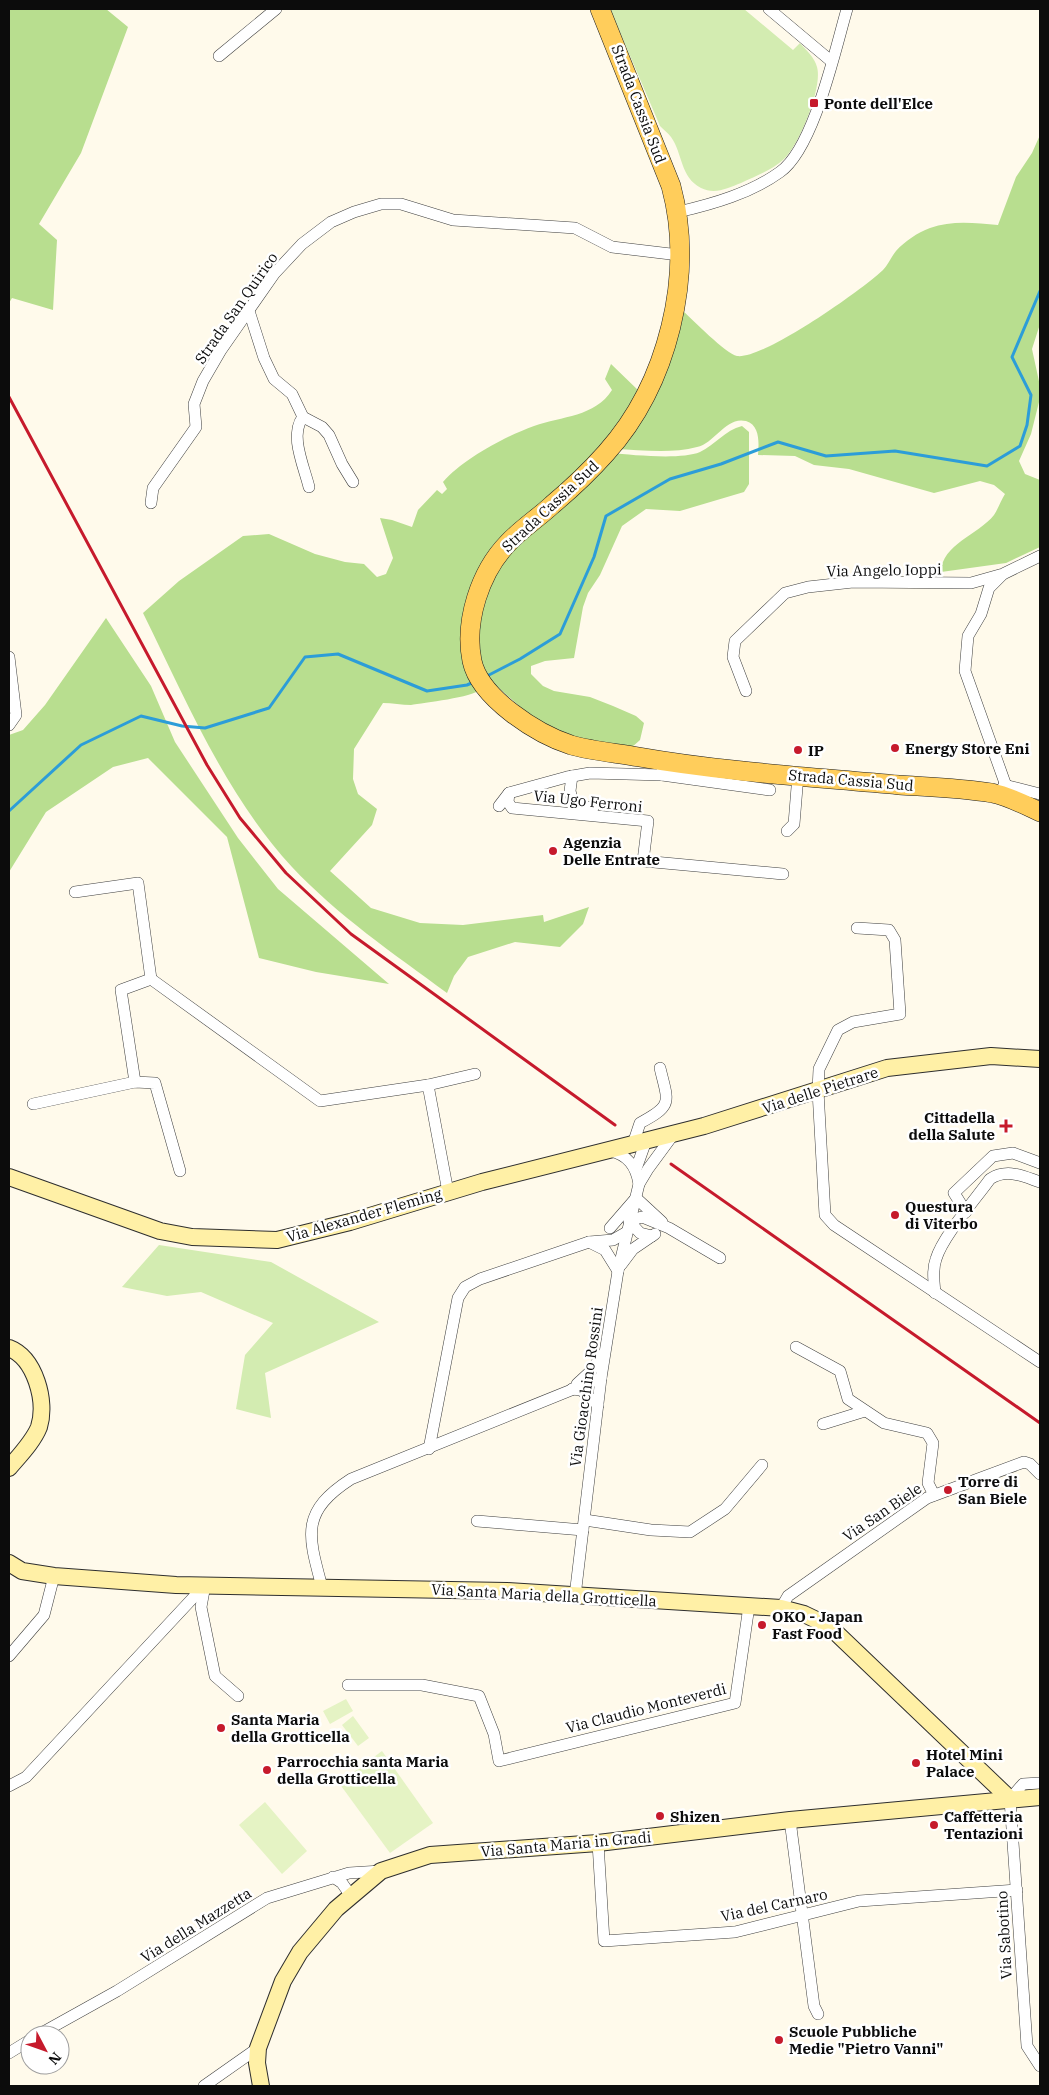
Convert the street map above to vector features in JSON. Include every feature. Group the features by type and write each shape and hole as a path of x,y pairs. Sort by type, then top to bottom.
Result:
{"main road":[{"name":"Strada Cassia Sud","path":"600,9 668,178 678,212 678,288 658,366 630,422 608,451 554,504 508,542 495,558 476,598 472,617 471,651 475,669 485,686 515,714 532,727 572,745 663,768 798,775 1002,790 1040,812"},
{"name":"Via delle Pietrare","path":"606,1150 674,1135 887,1068 991,1056 1040,1059"},
{"name":"Via Alexander Fleming","path":"9,1177 160,1231 192,1237 277,1240 350,1222 448,1192 606,1150"},
{"path":"9,1348 24,1358 32,1370 41,1402 41,1414 33,1438 9,1468"},
{"name":"Via Santa Maria della Grotticella","path":"13,1570 54,1576 205,1586 507,1591 781,1608 804,1614 828,1626 1010,1799"},
{"name":"Via Santa Maria in Gradi","path":"262,2086 257,2063 258,2048 283,1981 300,1952 351,1896 381,1871 430,1855 598,1842 790,1820 1040,1797"}],"street":[{"path":"219,56 276,9"},
{"path":"769,9 832,61"},
{"path":"678,212 710,204 748,190 782,172 800,153 812,127 847,9"},
{"name":"Strada San Quirico","path":"151,503 153,488 196,427 194,404 203,381 274,274 302,244 331,222 354,212 381,204 400,204 453,220 575,228 612,247 679,255"},
{"path":"249,311 264,358 274,378 292,394 303,416 322,427 329,435 342,464 353,482"},
{"path":"303,416 297,425 297,438 308,487"},
{"name":"Via Angelo Ioppi","path":"746,691 733,657 735,642 785,593 808,587 853,582 972,583 1003,574 1040,556"},
{"path":"1003,574 989,588 981,614 968,636 964,671 1002,790 1040,794"},
{"path":"9,657 16,716 9,724"},
{"name":"Via Ugo Ferroni","path":"770,790 663,768 572,776 509,793 508,802 512,808 648,821 642,861 783,874"},
{"path":"790,831 798,775"},
{"name":"Via Ugo Ferroni","path":"572,776 570,790 573,803 580,806 627,812"},
{"path":"499,806 509,793"},
{"path":"75,892 138,883 151,979 320,1101 428,1085 475,1074"},
{"path":"856,928 889,930 896,940 900,1014 853,1022 838,1030 819,1069 818,1091 825,1215 834,1225 1040,1362"},
{"path":"134,1082 121,990 151,979"},
{"path":"642,1169 640,1123 658,1114 666,1106 667,1100 660,1068"},
{"path":"33,1104 134,1082 155,1083 180,1171"},
{"path":"428,1085 448,1192"},
{"path":"642,1169 674,1135"},
{"path":"606,1150 622,1154 642,1169"},
{"path":"966,1212 954,1193 993,1156 1013,1153 1040,1163"},
{"name":"Via Gioacchino Rossini","path":"575,1596 605,1352 618,1271 642,1169"},
{"path":"935,1293 934,1271 936,1258 990,1179 998,1174 1011,1172 1040,1182"},
{"path":"589,1242 610,1228 636,1198 669,1228"},
{"path":"429,1449 458,1298 465,1287 480,1279 589,1242 613,1240 642,1217 669,1228 720,1258"},
{"path":"610,1228 628,1227 652,1236"},
{"path":"589,1242 605,1250 618,1271 633,1249 652,1236 669,1228"},
{"path":"796,1347 840,1371 848,1399 884,1424 926,1433 933,1443 928,1483 934,1495"},
{"path":"572,1388 590,1372 605,1352"},
{"path":"590,1372 601,1378"},
{"path":"322,1587 310,1542 310,1526 332,1492 351,1479 429,1449 572,1388 601,1378"},
{"path":"572,1388 585,1393 598,1405"},
{"path":"823,1424 865,1410"},
{"name":"Via San Biele","path":"781,1608 788,1596 934,1495 1024,1462 1030,1464 1040,1474"},
{"path":"477,1521 584,1525 690,1532 725,1509 762,1465"},
{"path":"9,1656 44,1615 54,1576"},
{"path":"205,1586 201,1607 215,1676 238,1696"},
{"path":"9,1786 26,1777 205,1586"},
{"name":"Via Claudio Monteverdi","path":"348,1685 422,1685 479,1696 494,1734 499,1761 735,1703 748,1606"},
{"path":"1010,1799 1023,1784 1040,1783"},
{"name":"Via Sabotino","path":"1010,1799 1027,2046 1040,2066"},
{"path":"790,1820 814,2006 818,2014"},
{"name":"Via del Carnaro","path":"598,1842 604,1941 735,1932 859,1901 1017,1890"},
{"name":"Via della Mazzetta","path":"56,2025 118,1991 267,1898 349,1873 381,1871"},
{"path":"333,1877 342,1883 351,1896"},
{"path":"9,2053 20,2046"},
{"path":"204,2086 258,2048"}],"green space":[{"path":"9,9 106,9 128,27 81,153 39,224 57,240 53,310 12,298 9,303"},
{"path":"610,9 744,9 793,50 800,43 814,60 818,76 813,101 803,129 790,152 769,170 726,189 711,191 701,188 694,183 685,172 671,137 660,126"},
{"path":"1040,135 1040,324 1032,349 1040,386 1040,398 1031,434 1019,461 1025,474 1040,480 1040,547 1006,563 941,572 947,554 994,515 1005,494 994,485 980,481 934,493 849,469 814,465 795,456 758,455 758,435 754,426 746,421 732,422 709,441 697,447 656,451 615,449 682,310 717,343 732,354 737,356 750,354 768,347 812,322 872,280 883,270 900,247 920,232 938,225 955,223 998,225 1016,177 1032,153"},
{"path":"611,364 640,392 603,447 478,577 479,690 468,695 411,705 383,703 354,749 353,779 358,794 377,809 372,825 330,871 371,908 420,923 463,925 543,915 544,922 589,907 583,924 560,947 515,942 468,957 454,976 447,993 347,918 309,885 268,839 247,809 208,745 143,613 179,581 243,536 269,534 315,554 345,562 364,564 377,577 386,574 393,558 380,518 412,527 418,510 437,490 442,494 447,489 443,482 473,457 523,430 587,411 597,406 612,390 605,379"},
{"path":"742,426 749,432 749,484 744,492 680,511 646,509 622,526 600,575 588,593 583,607 574,658 545,661 531,666 531,674 543,686 554,691 590,697 636,716 644,723 640,740 631,748 575,738 536,721 491,681 484,671 479,650 479,616 499,561 611,453 657,456 692,454 700,452 730,431"},
{"path":"106,618 151,686 175,742 238,838 278,889 389,984 316,972 259,958 227,837 148,758 113,767 46,812 9,872 9,735 23,730 45,705"},
{"path":"159,1245 271,1262 379,1322 265,1373 271,1418 236,1409 245,1355 273,1323 201,1292 167,1296 122,1287"},
{"path":"346,1699 353,1711 330,1724 323,1711"},
{"path":"353,1716 369,1738 358,1746 342,1725"},
{"path":"382,1751 433,1823 390,1853 339,1783"},
{"path":"265,1802 307,1851 282,1874 239,1825"}],"waterway":[{"path":"487,676 520,659 560,634 594,557 606,516 670,479 721,464 778,442 826,456 895,451 987,466 1020,446 1027,425 1031,395 1012,357 1040,291"},
{"path":"9,811 81,745 141,716 182,726 205,728 269,708 305,657 338,654 427,691 467,685 474,682"}],"railway":[{"path":"9,397 207,765 240,818 286,873 351,934 615,1125"},
{"path":"671,1164 1040,1423"}],"place":[{"name":"Ponte dell'Elce","path":"814,103"},
{"name":"Energy Store Eni","path":"895,748"},
{"name":"IP","path":"798,750"},
{"name":"Agenzia Delle Entrate","path":"553,851"},
{"name":"Cittadella della Salute","path":"1006,1126"},
{"name":"Questura di Viterbo","path":"895,1215"},
{"name":"Torre di San Biele","path":"948,1490"},
{"name":"OKO - Japan Fast Food","path":"762,1625"},
{"name":"Santa Maria della Grotticella","path":"221,1728"},
{"name":"Hotel Mini Palace","path":"916,1763"},
{"name":"Parrocchia santa Maria della Grotticella","path":"267,1770"},
{"name":"Shizen","path":"660,1816"},
{"name":"Caffetteria Tentazioni","path":"934,1825"},
{"name":"Scuole Pubbliche Medie \"Pietro Vanni\"","path":"779,2040"}]}
